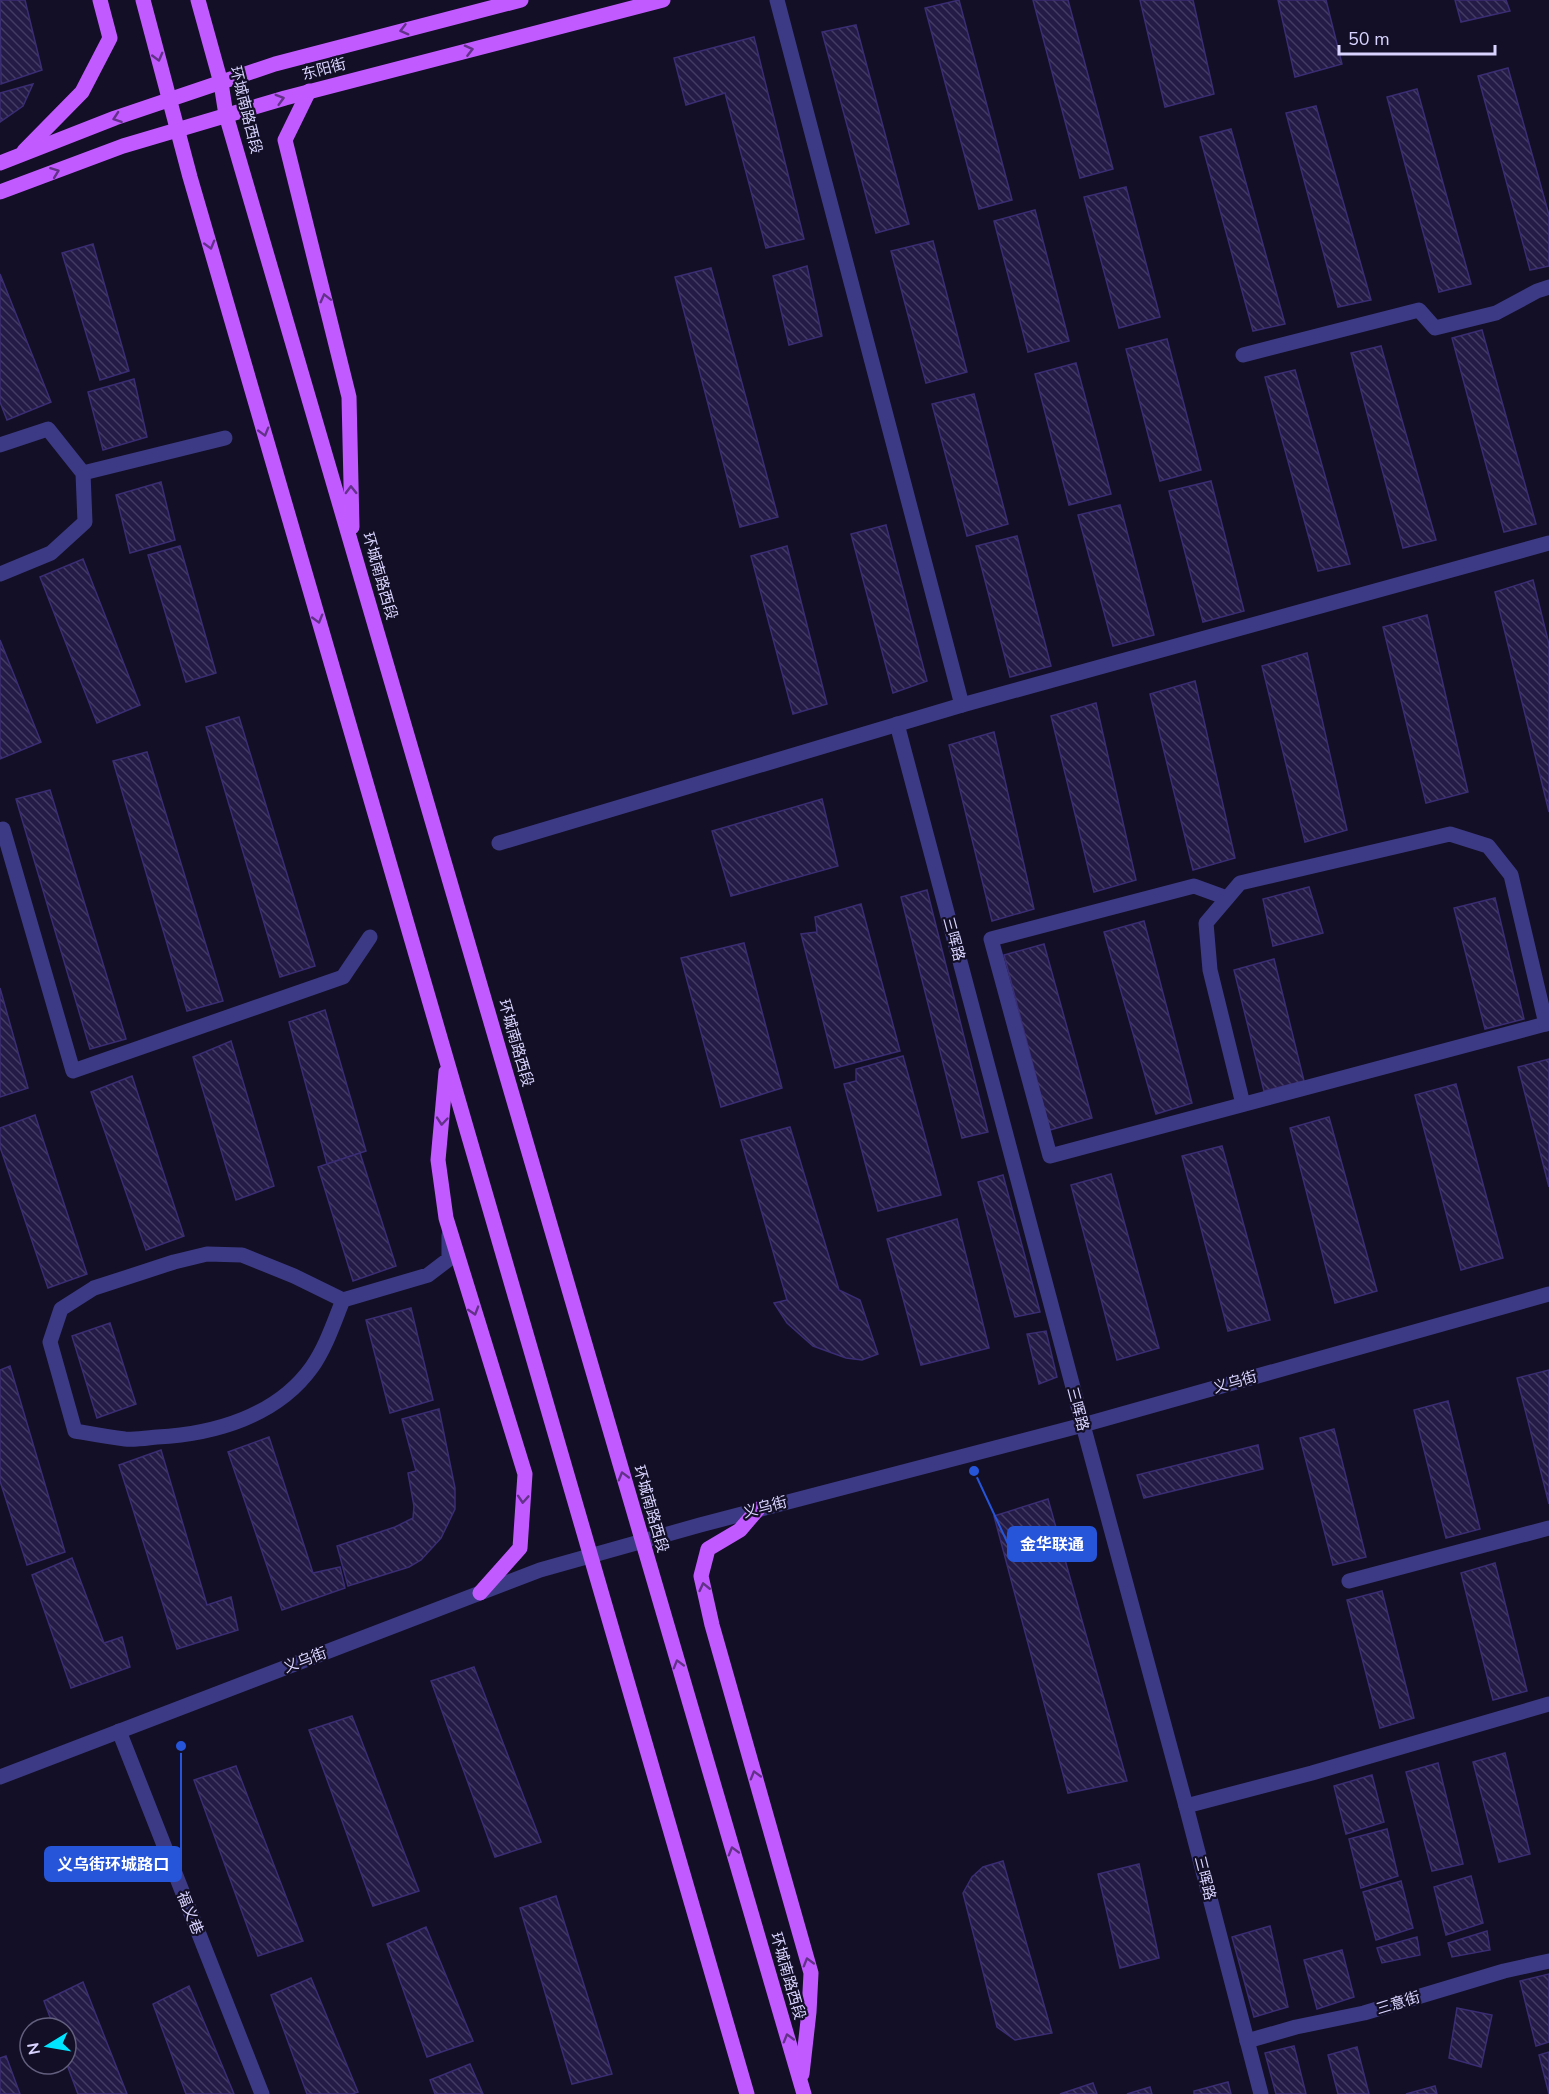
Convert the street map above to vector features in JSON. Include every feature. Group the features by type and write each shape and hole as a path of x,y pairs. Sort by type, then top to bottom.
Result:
{"main road":[{"path":"19,155 82,92 110,38 100,0"},
{"path":"143,0 177,130 589,1557 747,2094"},
{"name":"环城南路西段","path":"198,0 221,83 226,115 802,2088"},
{"name":"东阳街","path":"0,163 115,118 275,64 521,0"},
{"name":"东阳街","path":"0,192 123,146 226,115 663,0"},
{"path":"309,92 285,140 349,397 353,548"},
{"path":"447,1063 438,1160 446,1218 525,1474 520,1548 480,1593"},
{"path":"758,1509 741,1530 708,1549 701,1576 712,1625 811,1973 802,2088"}],"street":[{"path":"777,0 962,705"},
{"path":"1243,355 1419,310 1435,328 1496,313 1549,287"},
{"path":"0,445 48,429 83,473 85,522 51,553 0,574"},
{"path":"83,473 225,438"},
{"path":"499,843 962,705 1549,543"},
{"name":"三晖路","path":"897,724 1186,1806 1260,2094"},
{"path":"3,829 74,1071 343,977 370,937"},
{"path":"1227,898 1194,886 991,939 1050,1156 1547,1023 1511,876 1488,846 1450,834 1240,883 1206,923 1210,970 1243,1104"},
{"path":"343,1300 328,1337 311,1367 283,1397 251,1416 212,1430 177,1436 127,1439 75,1431 50,1342 61,1309 94,1288 174,1262 207,1254 242,1256 294,1276 343,1300 428,1275 449,1259 449,1229"},
{"name":"义乌街","path":"0,1777 540,1570 758,1509 1083,1425 1549,1294"},
{"path":"1349,1581 1549,1528"},
{"path":"1186,1806 1312,1773 1549,1704"},
{"name":"福义巷","path":"119,1731 262,2094"},
{"name":"三意街","path":"1247,2041 1296,2027 1364,2013 1504,1971 1549,1961"}],"building":[{"path":"0,0 25,0 42,70 1,84"},
{"path":"959,0 1012,200 979,209 925,8"},
{"path":"1033,0 1068,0 1113,169 1080,178"},
{"path":"1140,0 1193,0 1214,94 1165,107"},
{"path":"1278,0 1326,0 1342,64 1295,77"},
{"path":"1455,0 1506,0 1510,11 1461,22"},
{"path":"856,25 909,224 876,233 822,32"},
{"path":"754,37 804,239 766,248 725,93 686,105 674,58"},
{"path":"1508,68 1549,215 1549,266 1530,270 1478,76"},
{"path":"33,84 23,106 0,122 0,93"},
{"path":"1417,89 1471,284 1439,292 1387,97"},
{"path":"1316,106 1371,300 1338,307 1286,113"},
{"path":"1231,129 1285,324 1253,331 1200,137"},
{"path":"1126,187 1160,317 1119,328 1084,197"},
{"path":"1035,210 1069,341 1028,352 994,221"},
{"path":"933,241 967,372 926,383 891,251"},
{"path":"93,244 129,371 100,380 62,253"},
{"path":"807,266 822,336 789,345 773,276"},
{"path":"711,268 778,517 740,527 675,277"},
{"path":"0,274 51,402 7,420 0,402"},
{"path":"1482,330 1536,524 1504,532 1452,338"},
{"path":"1167,339 1201,470 1160,481 1126,349"},
{"path":"1381,346 1436,540 1403,548 1351,353"},
{"path":"1076,363 1111,494 1069,505 1035,374"},
{"path":"1295,370 1350,564 1318,571 1265,377"},
{"path":"134,379 147,437 103,450 88,392"},
{"path":"974,394 1008,524 967,536 932,404"},
{"path":"1211,481 1244,611 1203,622 1169,491"},
{"path":"161,482 175,540 130,553 116,495"},
{"path":"1120,505 1154,635 1113,646 1078,515"},
{"path":"886,525 927,681 893,693 851,534"},
{"path":"1017,536 1051,666 1010,677 976,546"},
{"path":"180,546 216,673 186,682 148,555"},
{"path":"787,546 827,704 793,714 751,556"},
{"path":"83,559 140,705 97,723 40,577"},
{"path":"1533,580 1549,644 1549,812 1495,592"},
{"path":"1427,615 1468,792 1426,803 1383,627"},
{"path":"0,640 41,742 0,759"},
{"path":"1307,653 1347,830 1305,842 1262,666"},
{"path":"1195,681 1235,858 1193,870 1150,694"},
{"path":"1096,703 1136,880 1094,892 1051,716"},
{"path":"239,717 315,966 280,977 206,727"},
{"path":"994,732 1034,909 992,921 949,745"},
{"path":"147,752 223,1001 187,1011 113,761"},
{"path":"50,790 126,1039 90,1049 16,799"},
{"path":"822,799 838,866 731,896 712,831"},
{"path":"1309,887 1323,933 1273,946 1263,899"},
{"path":"927,890 988,1132 962,1138 901,897"},
{"path":"1495,898 1524,1019 1485,1029 1454,908"},
{"path":"861,904 900,1051 835,1068 801,934 817,932 815,917"},
{"path":"1144,921 1192,1103 1156,1114 1104,932"},
{"path":"744,943 782,1088 721,1107 681,958"},
{"path":"1044,944 1092,1118 1050,1130 1004,955"},
{"path":"1274,959 1304,1081 1264,1091 1234,970"},
{"path":"0,988 28,1088 0,1097"},
{"path":"325,1010 366,1151 327,1164 289,1022"},
{"path":"231,1041 274,1186 236,1200 193,1057"},
{"path":"903,1056 941,1195 878,1211 844,1084 856,1081 856,1069"},
{"path":"1549,1059 1549,1187 1518,1067"},
{"path":"132,1076 184,1236 146,1250 91,1092"},
{"path":"1456,1084 1503,1258 1461,1270 1415,1095"},
{"path":"35,1115 87,1274 48,1288 0,1147 0,1128"},
{"path":"1329,1117 1377,1291 1335,1303 1290,1128"},
{"path":"790,1127 839,1290 860,1300 878,1354 862,1360 846,1358 813,1346 787,1323 774,1303 787,1300 741,1140"},
{"path":"1222,1146 1270,1320 1228,1331 1182,1156"},
{"path":"360,1153 396,1266 353,1281 318,1167"},
{"path":"1111,1174 1159,1348 1117,1360 1071,1185"},
{"path":"1003,1175 1040,1312 1015,1317 978,1182"},
{"path":"957,1219 989,1348 921,1365 887,1239"},
{"path":"411,1308 433,1400 390,1413 366,1320"},
{"path":"110,1323 136,1404 97,1418 72,1336"},
{"path":"1046,1331 1057,1377 1039,1384 1027,1334"},
{"path":"10,1366 65,1552 27,1565 0,1481 0,1370"},
{"path":"1549,1370 1549,1504 1517,1378"},
{"path":"1448,1401 1480,1529 1446,1538 1414,1410"},
{"path":"439,1409 455,1488 455,1509 441,1538 421,1560 409,1567 348,1586 337,1546 395,1527 413,1518 414,1506 408,1473 416,1471 402,1419"},
{"path":"1334,1429 1366,1557 1333,1565 1300,1438"},
{"path":"269,1437 313,1573 340,1567 345,1588 282,1610 228,1452"},
{"path":"1258,1445 1263,1469 1144,1498 1137,1475"},
{"path":"161,1450 207,1605 231,1597 238,1630 177,1649 119,1465"},
{"path":"1048,1499 1127,1781 1068,1793 994,1516"},
{"path":"72,1558 104,1643 122,1637 130,1667 71,1688 32,1575"},
{"path":"1495,1563 1527,1691 1493,1700 1461,1573"},
{"path":"1382,1591 1414,1718 1380,1728 1347,1600"},
{"path":"474,1667 541,1842 495,1857 431,1681"},
{"path":"352,1716 419,1891 373,1906 309,1730"},
{"path":"1505,1753 1530,1854 1499,1862 1473,1762"},
{"path":"1438,1763 1463,1864 1432,1871 1406,1772"},
{"path":"236,1766 303,1941 258,1956 194,1780"},
{"path":"1372,1775 1384,1822 1346,1834 1334,1786"},
{"path":"1387,1829 1398,1876 1361,1888 1349,1839"},
{"path":"1003,1861 1052,2033 1015,2040 997,2027 963,1893 972,1877 983,1867"},
{"path":"1139,1864 1159,1958 1120,1968 1098,1874"},
{"path":"1471,1876 1483,1923 1446,1935 1434,1887"},
{"path":"1401,1881 1413,1928 1376,1940 1363,1892"},
{"path":"556,1896 612,2074 572,2084 520,1908"},
{"path":"1270,1926 1288,2007 1254,2017 1232,1937"},
{"path":"426,1927 473,2041 427,2057 387,1944"},
{"path":"1487,1931 1490,1950 1452,1957 1448,1943"},
{"path":"1417,1937 1420,1955 1382,1963 1377,1948"},
{"path":"1342,1950 1354,1997 1317,2009 1304,1960"},
{"path":"1549,1974 1549,2042 1536,2046 1520,1981"},
{"path":"311,1978 358,2092 307,2094 271,1995"},
{"path":"83,1982 127,2094 78,2094 71,2076 78,2076 78,2016 50,2016 44,2001"},
{"path":"189,1986 234,2094 186,2094 153,2004"},
{"path":"1457,2008 1492,2015 1481,2067 1449,2058"},
{"path":"1294,2046 1306,2094 1276,2094 1265,2053"},
{"path":"1357,2047 1369,2094 1338,2094 1328,2055"},
{"path":"1549,2052 1549,2094 1539,2055"},
{"path":"6,2056 20,2094 0,2094 0,2058"},
{"path":"470,2064 483,2094 435,2094 430,2080"},
{"path":"1228,2082 1231,2094 1194,2094 1194,2091"},
{"path":"1093,2083 1097,2094 1060,2094"},
{"path":"1435,2086 1437,2094 1406,2094"},
{"path":"1150,2087 1152,2094 1127,2094"}],"place":[{"name":"金华联通","path":"974,1471"},
{"name":"义乌街环城路口","path":"181,1746"}]}
